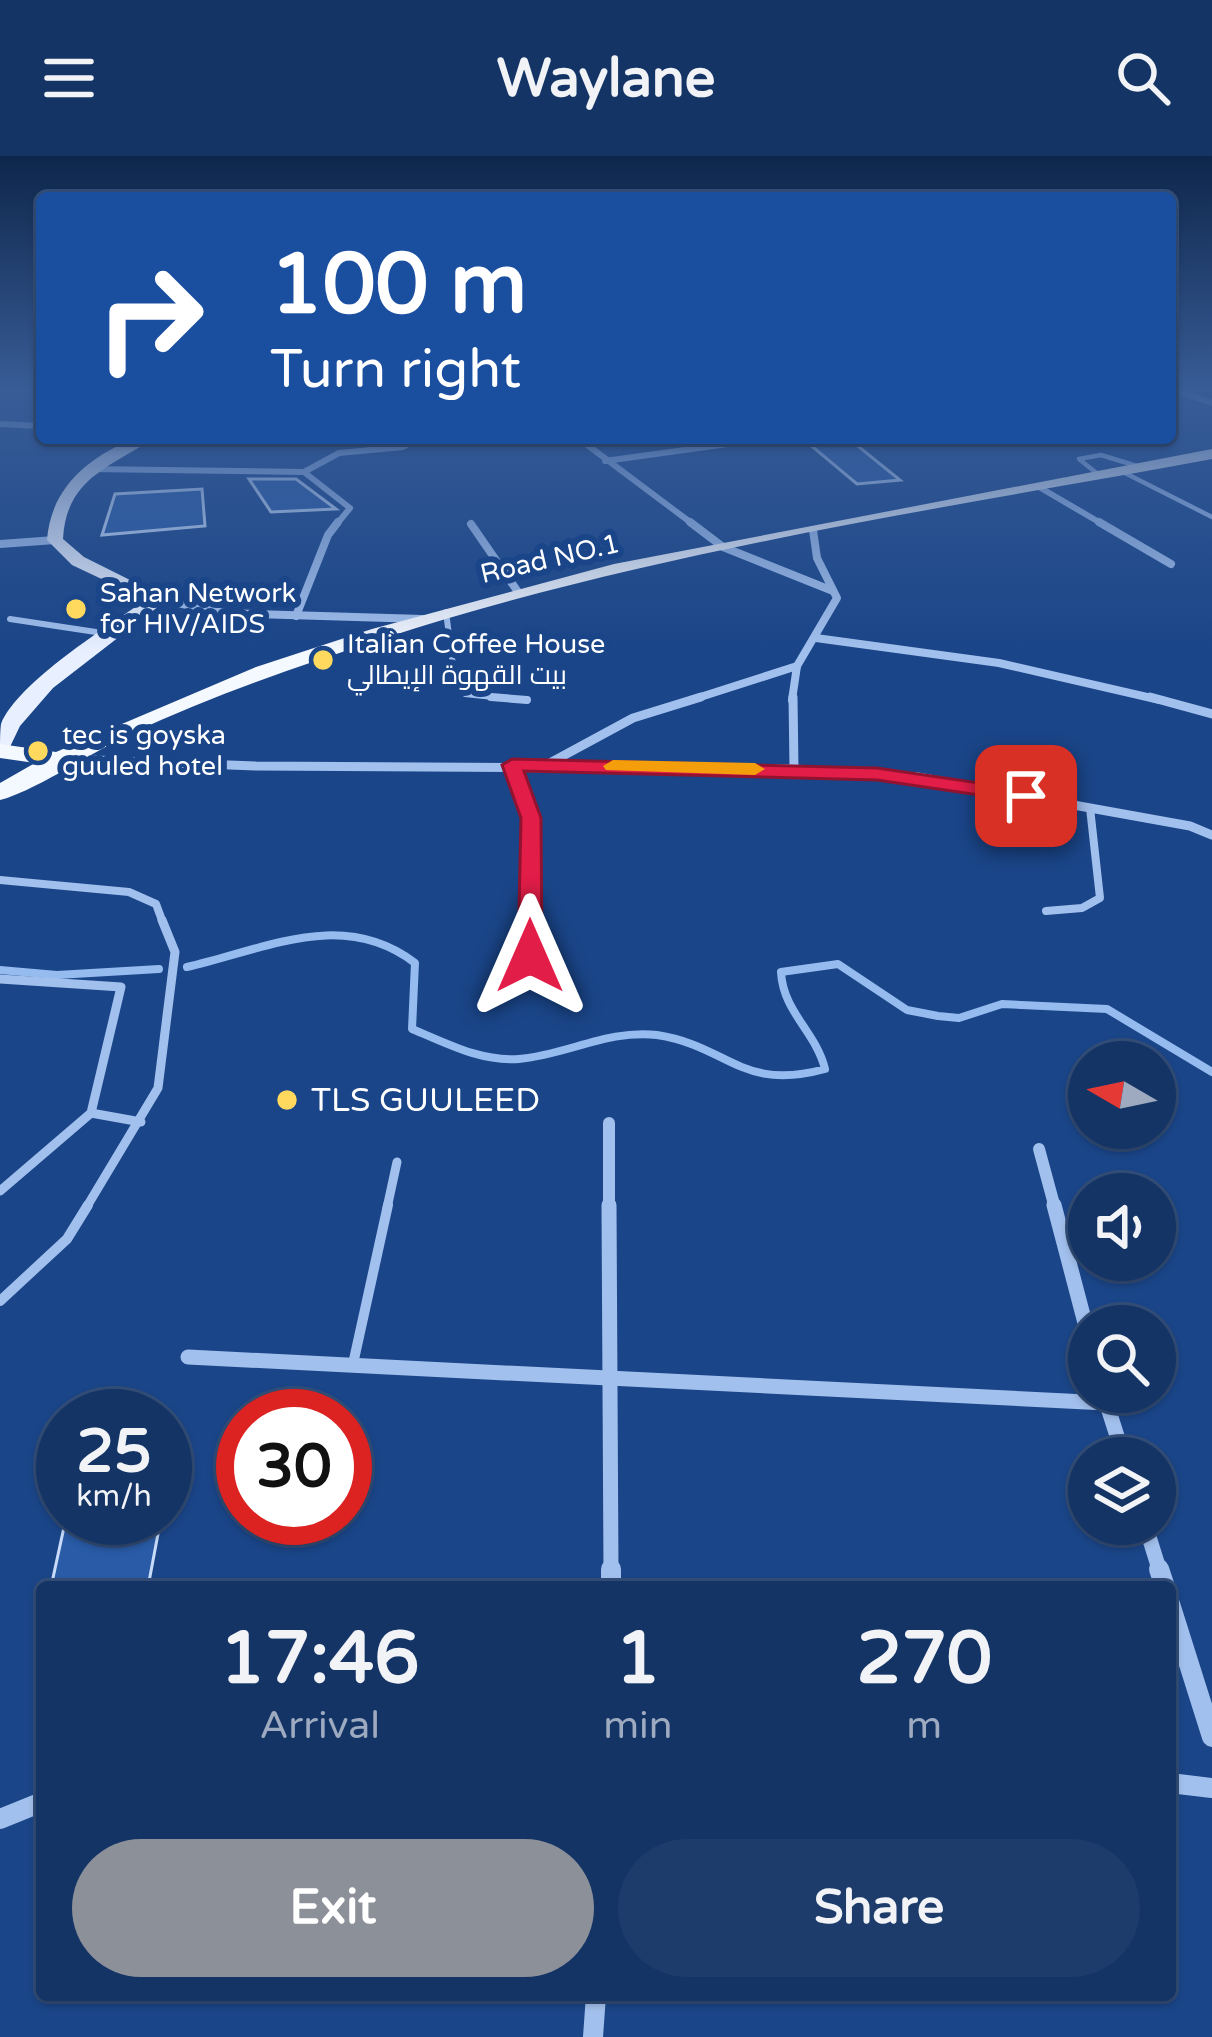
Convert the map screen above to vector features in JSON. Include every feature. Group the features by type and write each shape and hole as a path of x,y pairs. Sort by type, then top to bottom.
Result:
{"highway":[{"name":"Road NO.1","path":"0,793 56,759 180,703 367,634 518,592 723,547 1101,475"},
{"path":"2,737 56,759"}],"main road":[{"path":"2,737 109,634 159,599 78,561 56,540 54,515 85,475"}],"street":[{"path":"296,616 328,535 350,508 308,475"},
{"path":"623,475 723,547 832,591"},
{"path":"1040,487 1171,563"},
{"path":"471,524 518,592"},
{"path":"794,770 790,718 797,666 836,606 817,558 813,530"},
{"path":"0,544 56,540"},
{"path":"159,599 225,613 423,619"},
{"path":"816,638 999,663 1105,684 1212,714"},
{"path":"547,765 633,718 797,666"},
{"path":"56,759 256,766 794,770 918,777 1190,826 1212,835"},
{"path":"512,765 531,818 530,956"},
{"path":"609,1123 611,1581"},
{"path":"1039,1149 1080,1305"},
{"path":"188,1358 1068,1395"},
{"path":"1152,1545 1163,1581"},
{"path":"1176,1623 1212,1737"},
{"path":"1176,1784 1212,1788"},
{"path":"0,1819 36,1804"},
{"path":"593,2037 596,2001"}],"lane":[{"path":"1128,475 1212,517"},
{"path":"446,612 455,681 465,694 527,700"},
{"path":"10,619 109,634"},
{"path":"1046,911 1082,908 1100,898 1090,808"},
{"path":"0,880 129,892 156,904 175,952 158,1088 141,1122 67,1239 0,1301"},
{"path":"0,979 121,987 91,1113 0,1191"},
{"path":"91,1113 141,1122"},
{"path":"353,1364 398,1162"}],"building":[{"path":"846,475 894,475 900,480 857,484"},
{"path":"249,479 296,479 336,509 271,512"},
{"path":"202,489 205,526 102,535 115,494"},
{"path":"60,1545 156,1545 149,1581 52,1581"}],"waterway":[{"path":"187,967 304,938 360,938 415,963 412,1029 464,1050 519,1059 622,1036 657,1035 754,1071 797,1075 825,1069 787,999 781,972 838,964 907,1010 938,1016 959,1018 1002,1004 1107,1009 1212,1072"},
{"path":"0,970 57,975 159,969"}],"slow traffic":[{"path":"613,766 755,769"}],"place":[{"name":"Sahan Network for HIV/AIDS","path":"76,609"},
{"name":"Italian Coffee House بيت القهوة الإيطالي","path":"323,660"},
{"name":"tec is goyska guuled hotel","path":"38,751"},
{"name":"TLS GUULEED","path":"287,1100"}],"route":[{"path":"530,956 531,818 512,765 877,774 1026,796"}]}
